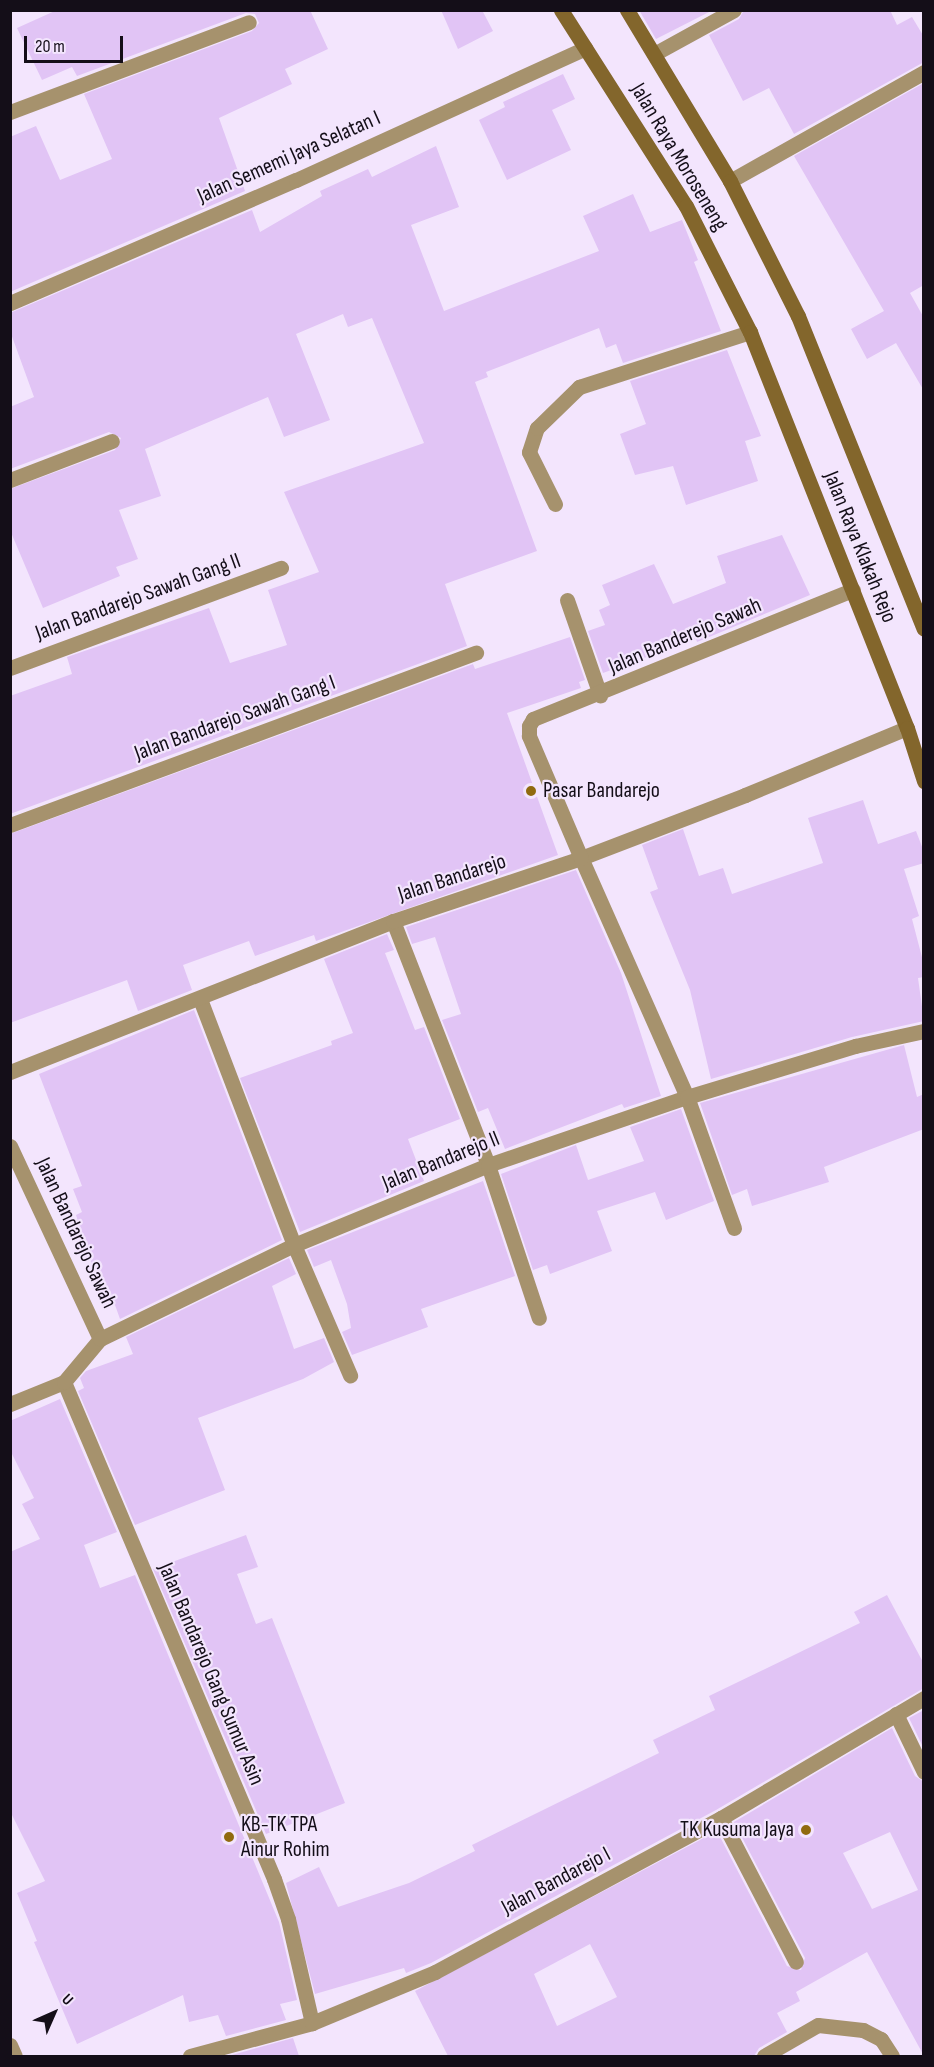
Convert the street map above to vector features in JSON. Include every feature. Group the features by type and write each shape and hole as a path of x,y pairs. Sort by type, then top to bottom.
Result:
{"main road":[{"name":"Jalan Raya Moroseneng","path":"561,10 686,206 750,332"},
{"name":"Jalan Raya Moroseneng","path":"627,10 730,181 798,316"},
{"name":"Jalan Raya Klakah Rejo","path":"798,316 924,629"},
{"name":"Jalan Raya Klakah Rejo","path":"750,332 907,728 924,781"}],"street":[{"path":"654,54 734,10"},
{"path":"10,112 249,22"},
{"name":"Jalan Sememi Jaya Selatan I","path":"10,303 296,180 585,48"},
{"path":"730,181 924,72"},
{"path":"555,504 529,452 537,428 579,387 750,332"},
{"path":"10,480 112,441"},
{"name":"Jalan Bandarejo Sawah Gang II","path":"10,668 281,568"},
{"name":"Jalan Banderejo Sawah","path":"581,858 529,736 533,719 600,695 853,590"},
{"path":"567,600 600,695"},
{"name":"Jalan Bandarejo Sawah Gang I","path":"10,825 476,653"},
{"name":"Jalan Bandarejo","path":"10,1072 393,921 581,858 907,728"},
{"path":"581,858 687,1097 734,1228"},
{"path":"393,921 488,1165 539,1318"},
{"path":"200,999 294,1245 350,1375"},
{"name":"Jalan Bandarejo II","path":"10,1404 64,1382 100,1339 294,1245 488,1165 687,1097 855,1046 924,1031"},
{"name":"Jalan Bandarejo Sawah","path":"10,1146 100,1339"},
{"name":"Jalan Bandarejo Gang Sumur Asin","path":"64,1382 274,1879 288,1919 312,2023"},
{"name":"Jalan Bandarejo I","path":"190,2056 312,2023 435,1972 721,1818 924,1698"},
{"path":"896,1714 924,1772"},
{"path":"721,1818 796,1962"},
{"path":"764,2056 818,2025 863,2030 881,2039 892,2056"},
{"path":"10,2045 15,2056"}],"building":[{"path":"57,10 310,10 328,49 285,69 292,84 219,118 245,191 10,292 10,137 36,126 60,180 112,159 84,94 252,31 259,23 255,14 246,13 77,76 72,67 42,80 17,28"},
{"path":"441,10 482,10 493,31 458,49"},
{"path":"639,10 713,10 656,39"},
{"path":"744,10 890,10 897,25 912,17 924,37 924,62 794,134 769,88 743,101 709,35 739,19"},
{"path":"563,74 575,99 552,110 571,150 507,180 479,120 505,107 503,102"},
{"path":"924,83 924,285 910,293 924,318 924,391 896,343 867,359 851,329 884,311 794,156"},
{"path":"436,146 459,207 411,225 444,311 599,251 583,216 633,194 650,232 682,220 698,260 694,262 721,331 623,363 616,344 606,348 599,328 486,372 488,377 475,382 537,551 445,584 467,646 10,814 10,696 72,674 67,657 209,608 230,663 287,645 268,590 319,572 284,492 424,443 372,318 348,327 343,314 296,334 330,420 284,437 268,397 145,449 161,496 119,510 138,559 116,567 120,576 43,608 10,530 10,489 115,450 121,438 109,432 10,469 10,407 34,397 10,331 10,313 252,210 260,232 322,196 320,191 368,169 372,177"},
{"path":"727,350 761,436 745,441 758,481 686,505 673,466 635,475 620,434 646,424 630,381"},
{"path":"782,535 810,595 697,642 696,639 603,673 588,631 605,625 599,610 610,605 602,585 654,564 673,604 726,583 717,556"},
{"path":"570,637 585,680 579,682 581,688 507,713 558,855 316,941 314,935 255,956 249,941 183,965 192,990 138,1011 127,980 10,1023 10,834 473,664 475,669"},
{"path":"863,800 878,844 916,831 924,852 924,863 904,869 919,916 912,919 924,965 924,977 918,978 924,1021 852,1037 711,1079 690,990 650,892 658,889 642,845 683,829 699,876 723,868 732,894 823,863 808,818"},
{"path":"576,870 621,973 661,1096 624,1108 622,1104 505,1149 488,1108 478,1112 442,1020 461,1014 435,937 412,944 406,927"},
{"path":"387,934 394,950 385,953 415,1030 424,1027 460,1119 408,1139 424,1181 300,1232 240,1078 332,1045 331,1041 353,1033 324,959"},
{"path":"194,1010 282,1240 120,1319 115,1305 105,1309 89,1266 92,1265 76,1215 82,1212 73,1189 82,1186 39,1074"},
{"path":"904,1045 917,1097 924,1094 924,1129 824,1167 829,1182 752,1206 747,1189 732,1195 700,1103"},
{"path":"681,1109 714,1201 666,1220 655,1192 597,1211 612,1251 550,1274 547,1265 533,1270 501,1174 576,1145 588,1180 644,1161 630,1127"},
{"path":"483,1181 515,1276 421,1309 428,1327 352,1355 342,1332 351,1328 347,1304 331,1260 314,1267 307,1250"},
{"path":"289,1258 296,1274 272,1286 294,1349 324,1338 334,1362 303,1379 198,1418 225,1490 135,1525 78,1391 84,1388 80,1378 86,1371 133,1354 126,1337"},
{"path":"60,1399 117,1532 84,1545 100,1588 135,1575 279,1922 297,2000 280,2004 286,2020 226,2036 218,2015 189,2022 183,1995 77,2044 34,1942 37,1941 17,1893 45,1881 10,1811 10,1552 40,1539 22,1504 34,1498 10,1450 10,1421"},
{"path":"246,1535 258,1567 237,1574 256,1624 272,1618 345,1803 266,1834 153,1569"},
{"path":"887,1595 924,1664 924,1688 716,1810 431,1963 406,1973 404,1968 315,1994 286,1883 319,1867 338,1907 409,1883 475,1851 472,1845 659,1753 653,1740 715,1710 709,1696 860,1623 854,1612"},
{"path":"924,1710 924,1749 909,1718"},
{"path":"892,1728 915,1776 924,1782 924,2056 867,1952 796,1992 800,2001 777,2013 787,2032 759,2048 754,2056 448,2056 415,1991 717,1831 787,1966 801,1970 805,1958 734,1822","holes":["890,1832 918,1890 872,1909 843,1853","590,1944 617,1997 557,2026 534,1974"]},
{"path":"293,2038 299,2056 232,2055"}],"place":[{"name":"Pasar Bandarejo","path":"531,791"},
{"name":"TK Kusuma Jaya","path":"806,1830"},
{"name":"KB-TK TPA Ainur Rohim","path":"229,1837"}]}
